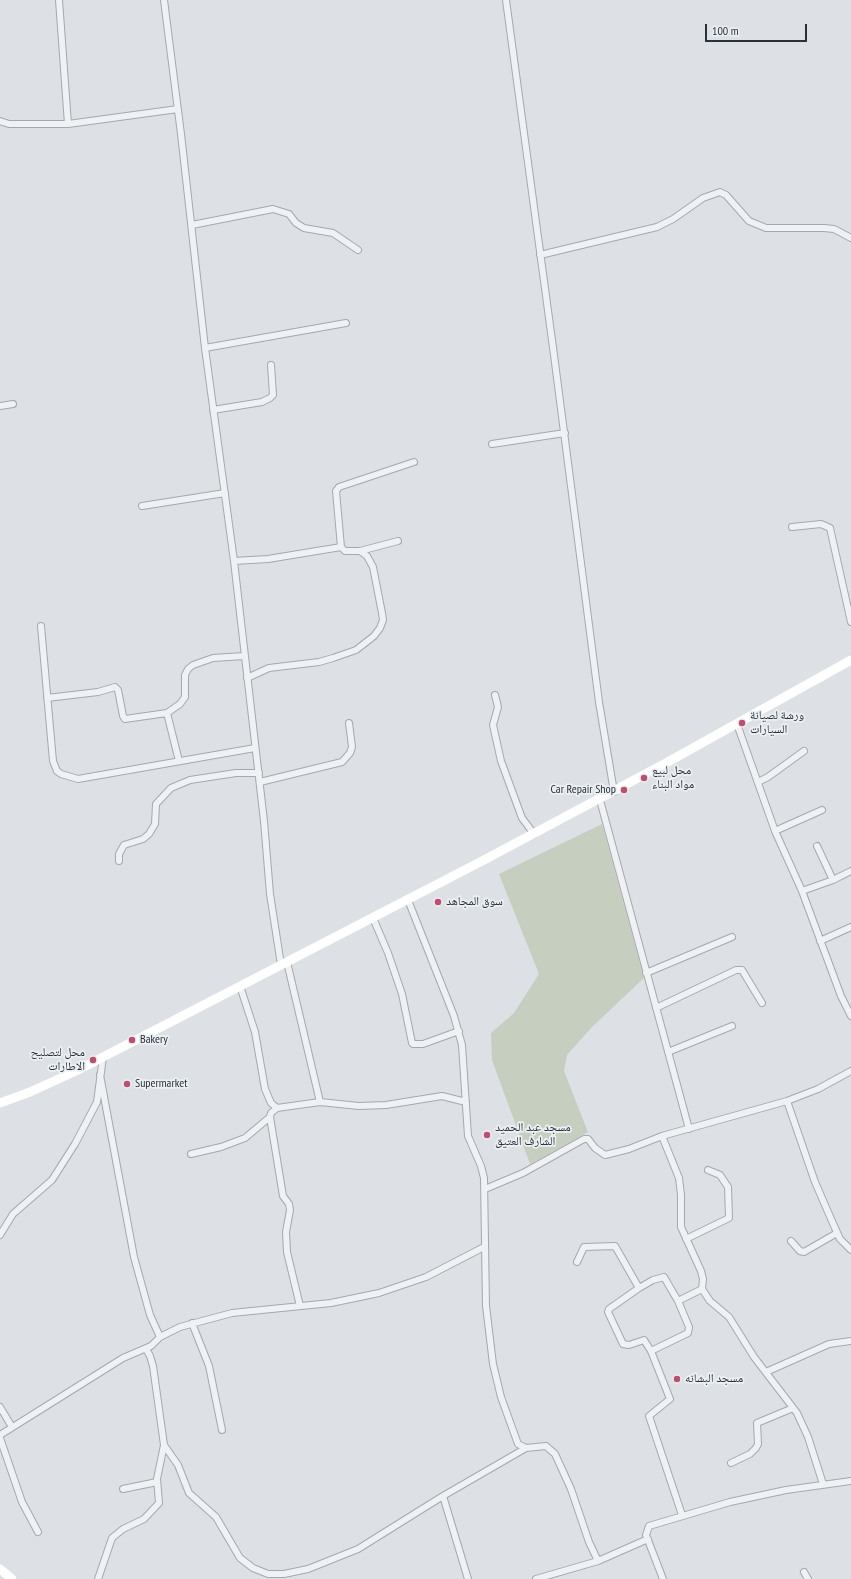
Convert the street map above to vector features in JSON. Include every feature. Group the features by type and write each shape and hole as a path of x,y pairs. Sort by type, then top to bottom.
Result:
{"main road":[{"path":"0,1104 60,1079 600,800 851,660"},
{"path":"0,1569 12,1579"}],"street":[{"path":"59,0 68,124"},
{"path":"164,0 192,225 212,410 234,561 260,782 270,894 284,963 320,1102"},
{"path":"506,0 565,433 599,702 614,792"},
{"path":"0,121 9,124 68,124 178,108"},
{"path":"540,255 657,227 673,219 703,198 720,192 726,195 749,220 766,228 834,229 851,238"},
{"path":"192,225 273,209 289,214 304,228 333,234 358,250"},
{"path":"205,348 346,323"},
{"path":"212,410 262,402 270,398 273,395 271,365"},
{"path":"0,406 13,404"},
{"path":"492,444 565,433"},
{"path":"398,541 360,551 346,552 341,547 337,490 340,487 414,462"},
{"path":"142,506 225,493"},
{"path":"792,527 821,524 830,528 848,597 851,622"},
{"path":"234,561 268,559 341,547"},
{"path":"247,678 269,668 319,662 333,658 356,650 374,636 380,628 383,620 382,613 373,567 367,556 360,551"},
{"path":"41,626 53,762 57,771 69,778 78,779 255,748"},
{"path":"47,698 98,692 114,687 118,690 123,716 125,719 167,714 180,704 185,697 185,675 188,669 193,665 213,658 244,656"},
{"path":"495,695 498,707 493,726 501,761 522,818 534,834"},
{"path":"167,714 180,761"},
{"path":"260,782 342,762 350,754 352,747 350,723"},
{"path":"737,724 775,831 802,891 820,941 850,1009 851,1016"},
{"path":"758,782 768,777 804,751"},
{"path":"119,861 120,849 143,839 149,834 155,824 156,804 171,788 190,780 236,773 259,773"},
{"path":"600,800 689,1129"},
{"path":"775,831 822,810"},
{"path":"818,846 833,880"},
{"path":"802,891 833,880 851,871"},
{"path":"408,900 459,1031 468,1136 482,1166 485,1189 484,1247 486,1306 493,1364 501,1397 517,1442 520,1446 526,1448 546,1446 555,1454 571,1489 589,1542 598,1560"},
{"path":"373,918 402,994 412,1043 423,1044 459,1031"},
{"path":"820,941 851,927"},
{"path":"646,973 732,937"},
{"path":"656,1008 736,970 742,970 762,1003"},
{"path":"240,986 255,1032 265,1089 271,1103 277,1108"},
{"path":"668,1052 732,1026"},
{"path":"0,1234 13,1214 52,1180 75,1144 97,1102 103,1057"},
{"path":"485,1189 523,1173 584,1139 588,1139 601,1153 605,1155 629,1149 662,1136 787,1101 818,1089 851,1071"},
{"path":"100,1075 134,1257 150,1315 160,1337"},
{"path":"191,1154 221,1147 245,1138 270,1117 271,1113 277,1108 320,1102 359,1106 386,1105 442,1096 466,1102"},
{"path":"787,1101 815,1182 837,1233 842,1241 851,1250"},
{"path":"270,1117 282,1196 289,1204 290,1210 286,1232 287,1252 300,1306"},
{"path":"662,1136 679,1178 681,1195 680,1223 701,1272 703,1280 702,1288 710,1301 729,1317 744,1343 793,1408 808,1437 823,1484"},
{"path":"686,1239 729,1218 728,1187 720,1175 708,1170"},
{"path":"791,1241 800,1252 804,1252 837,1233"},
{"path":"577,1262 584,1247 615,1246 639,1288"},
{"path":"0,1435 123,1358 146,1349 160,1337 169,1332 192,1323 232,1313 347,1300 395,1288 426,1277 484,1247"},
{"path":"651,1351 689,1331 678,1301 664,1277 653,1280 639,1288 609,1309 608,1312 623,1344 629,1345 644,1340 651,1351 670,1399 649,1416 682,1515"},
{"path":"678,1301 702,1288"},
{"path":"192,1323 209,1366 222,1430"},
{"path":"766,1372 829,1344 851,1341"},
{"path":"98,1579 112,1538 123,1529 144,1519 158,1506 159,1500 157,1482 164,1445 154,1366 146,1349"},
{"path":"0,1407 12,1427"},
{"path":"731,1463 750,1454 756,1448 758,1444 757,1423 793,1408"},
{"path":"0,1438 22,1502 38,1532"},
{"path":"164,1445 178,1465 189,1493 216,1517 240,1558 253,1568 268,1574 292,1573 349,1554 443,1496 526,1448"},
{"path":"663,1579 648,1539 646,1531 649,1526 737,1500 823,1484 851,1481"},
{"path":"123,1489 157,1482"},
{"path":"443,1496 468,1579"},
{"path":"536,1579 598,1560 648,1539"},
{"path":"804,1572 808,1579"}],"green space":[{"path":"602,824 644,978 592,1027 567,1055 564,1071 588,1132 530,1164 492,1060 491,1033 514,1013 539,974 499,874"}],"place":[{"name":"ورشة لصيانة السيارات","path":"742,723"},
{"name":"محل لبيع مواد البناء","path":"644,778"},
{"name":"Car Repair Shop","path":"624,790"},
{"name":"سوق المجاهد","path":"438,902"},
{"name":"Bakery","path":"132,1040"},
{"name":"محل لتصليح الاطارات","path":"93,1060"},
{"name":"Supermarket","path":"127,1084"},
{"name":"مسجد عبد الحميد الشارف العتيق","path":"487,1135"},
{"name":"مسجد البشانه","path":"677,1379"}]}
